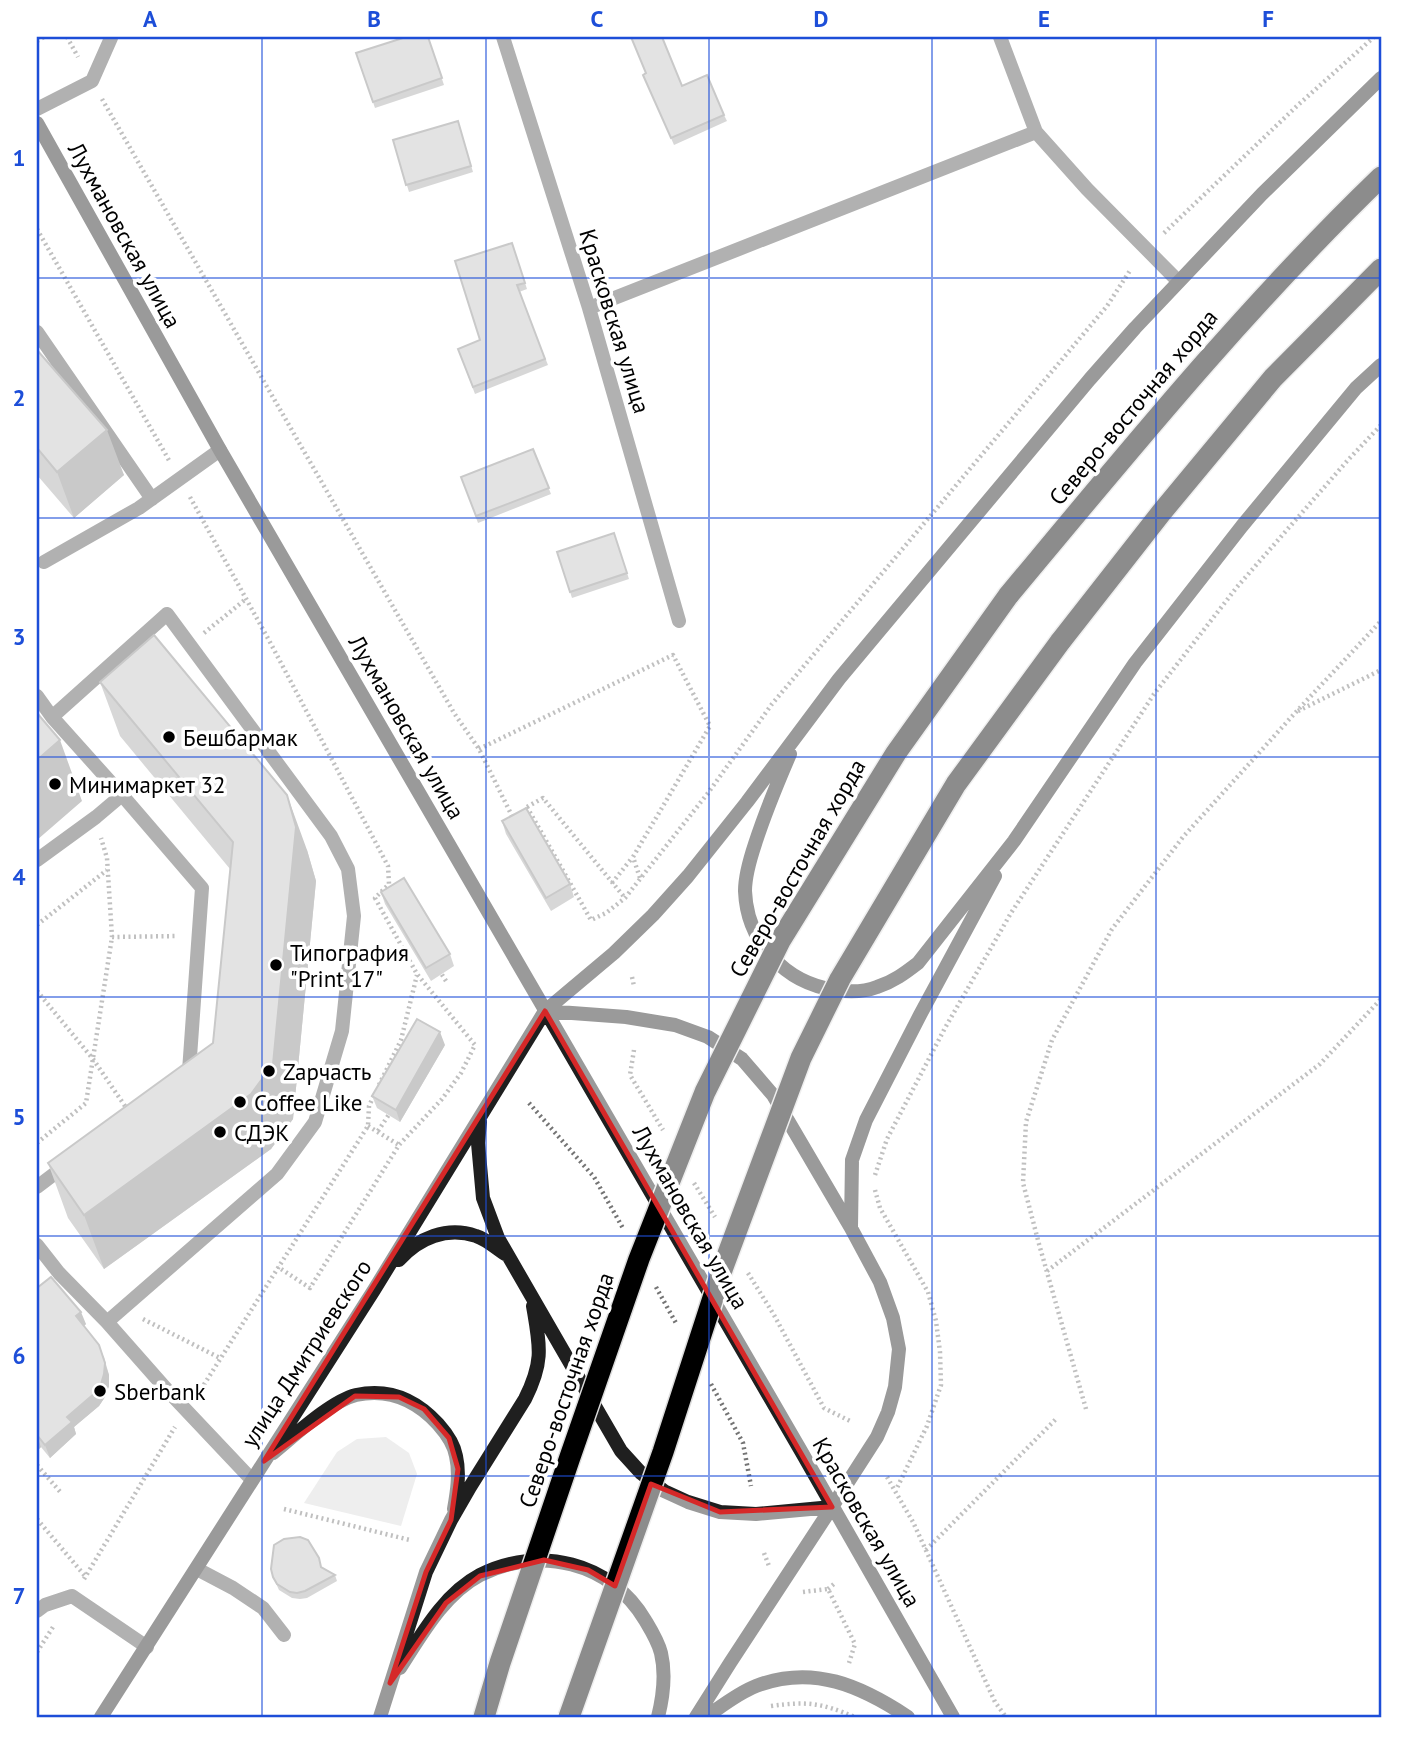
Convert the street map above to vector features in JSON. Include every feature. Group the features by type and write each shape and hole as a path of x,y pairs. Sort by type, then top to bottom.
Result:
{"highway":[{"name":"Северо-восточная хорда","path":"484,1717 565,1470 639,1259 705,1092 780,941 896,752 1008,596 1227,336 1381,177"},
{"path":"569,1717 663,1452 723,1266 801,1058 840,979 956,784 1060,642 1161,513 1273,378 1381,269"}],"street":[{"path":"37,110 92,81 110,37"},
{"name":"Красковская улица","path":"503,37 589,308 679,621"},
{"path":"1000,37 1036,132 1087,189 1178,281"},
{"path":"1381,78 1262,194 1178,281 1090,379 839,679 800,730 769,802 748,866 746,911 766,951 783,968 803,981 848,992 875,989 899,978 918,963 1014,841 1135,663 1242,526 1356,388 1381,365"},
{"name":"Лухмановская улица","path":"37,124 220,450 742,1350"},
{"path":"589,308 1036,132"},
{"path":"37,332 152,499"},
{"path":"39,562 139,509 220,450"},
{"path":"52,717 167,614 331,836 348,869 354,916 342,1031 315,1122 276,1174 107,1322"},
{"path":"37,696 52,717 202,887 189,1071 170,1086"},
{"name":"улица Дмитриевского","path":"101,1717 374,1290 545,1011 614,953 662,905 718,840 800,730"},
{"path":"37,860 96,817 122,794"},
{"path":"850,1228 852,1160 866,1120 1014,841"},
{"path":"545,1011 626,1017 676,1025 708,1037 742,1059 773,1095 880,1282 893,1318 899,1349 895,1387 877,1437 696,1717"},
{"path":"481,1117 478,1143 484,1198 498,1238 621,1451 641,1473 664,1491 688,1503 720,1512 756,1514 832,1507"},
{"path":"37,1188 79,1155"},
{"path":"374,1290 407,1251 432,1236 445,1232 477,1236 508,1256"},
{"path":"37,1245 55,1276 107,1322 252,1480"},
{"path":"380,1717 426,1572 452,1520 534,1380 540,1344 531,1295"},
{"name":"Красковская улица","path":"742,1350 953,1717"},
{"path":"264,1461 337,1403 355,1396 372,1394 399,1397 424,1409 449,1438 456,1454 457,1493 452,1520"},
{"path":"390,1683 428,1625 462,1587 500,1567 544,1560 588,1570 625,1594 640,1611 653,1632 661,1653 664,1676 659,1717"},
{"path":"197,1569 263,1608 284,1635"},
{"path":"37,1611 45,1605 72,1596 147,1647"},
{"path":"706,1717 735,1696 755,1686 794,1677 819,1678 849,1684 908,1717"}],"path":[{"path":"37,41 44,37"},
{"path":"67,37 454,713 478,749 518,827"},
{"path":"1164,233 1298,105 1374,37"},
{"path":"37,229 246,599 388,866 389,884 393,891"},
{"path":"527,807 591,920 606,913 625,898 708,793 772,704 1107,306 1131,269"},
{"path":"896,1490 927,1426 941,1385 936,1321 928,1292 880,1208 873,1182 887,1139 945,1028 1012,913 1154,694 1237,587 1381,425"},
{"path":"190,644 246,599"},
{"path":"1086,1409 1023,1183 1026,1122 1052,1040 1112,929 1183,837 1381,621"},
{"path":"478,749 673,655 710,726 633,857 612,883"},
{"path":"1294,713 1381,670"},
{"path":"512,817 543,798 625,898"},
{"path":"37,1143 86,1104 112,937 107,858 96,817"},
{"path":"633,857 640,878"},
{"path":"37,925 107,870"},
{"path":"278,1267 310,1288 399,1145 442,1099 478,1046 417,974 375,898 389,884"},
{"path":"112,937 198,936"},
{"path":"439,969 446,981"},
{"path":"37,1652 146,1474 368,1126 369,1106 401,1040 417,974"},
{"path":"632,977 634,986"},
{"path":"37,991 93,1059 132,1115"},
{"path":"1046,1271 1320,1063 1381,999"},
{"path":"379,1131 395,1104"},
{"path":"368,1126 399,1145"},
{"path":"124,1309 220,1359"},
{"path":"926,1550 1056,1419"},
{"path":"37,1465 62,1494"},
{"path":"887,1477 913,1522 995,1702 1006,1717"},
{"path":"284,1509 410,1540"},
{"path":"37,1519 85,1576"},
{"path":"764,1553 769,1567"},
{"path":"802,1592 828,1589 835,1583"},
{"path":"828,1589 855,1644 848,1667"},
{"path":"760,1710 794,1703 820,1704 855,1717"}],"highlighted area":[{"path":"545,1011 832,1507 720,1512 651,1484 615,1586 588,1570 544,1560 480,1576 446,1603 390,1683 426,1572 451,1520 458,1469 449,1438 424,1409 399,1397 355,1396 264,1461"}],"shaded area":[{"path":"386,1437 409,1453 417,1474 401,1526 304,1503 337,1452 357,1439"}],"building":[{"path":"406,37 428,37 442,78 373,102 356,53"},
{"path":"631,37 662,37 682,86 707,75 724,115 671,138 643,75 646,73"},
{"path":"458,121 471,166 406,185 393,140"},
{"path":"512,243 525,283 517,285 545,359 473,387 458,349 480,340 455,261"},
{"path":"37,350 107,430 57,472 37,448"},
{"path":"533,449 549,488 476,516 461,477"},
{"path":"614,533 627,573 570,592 557,552"},
{"path":"154,635 287,795 296,827 273,1064 251,1094 84,1215 48,1163 213,1043 233,842 100,682"},
{"path":"37,713 60,740 37,760"},
{"path":"526,808 570,884 546,898 502,821"},
{"path":"404,878 450,954 426,968 381,892"},
{"path":"417,1019 440,1032 396,1110 372,1096"},
{"path":"51,1277 81,1312 76,1316 99,1345 105,1363 101,1384 95,1393 67,1417 72,1422 45,1445 37,1435 37,1288"},
{"path":"300,1537 308,1540 319,1558 321,1567 335,1575 297,1593 277,1584 271,1569 274,1545 284,1539"}],"place":[{"name":"Бешбармак","path":"169,737"},
{"name":"Минимаркет 32","path":"55,784"},
{"name":"Типография \"Print 17\"","path":"276,965"},
{"name":"Zapчасть","path":"269,1071"},
{"name":"Coffee Like","path":"240,1102"},
{"name":"СДЭК","path":"220,1132"},
{"name":"Sberbank","path":"100,1391"}]}
